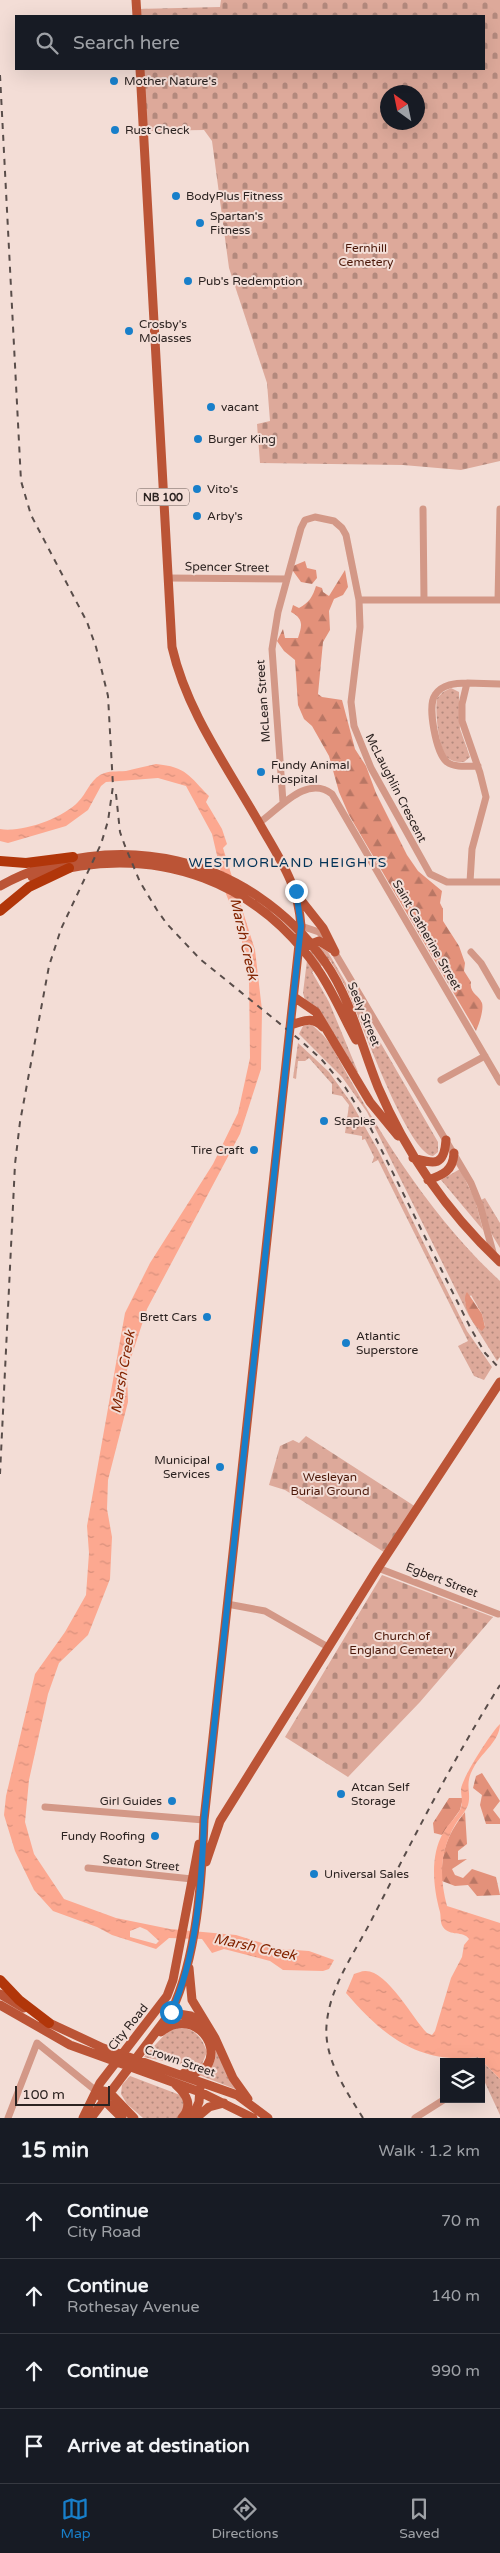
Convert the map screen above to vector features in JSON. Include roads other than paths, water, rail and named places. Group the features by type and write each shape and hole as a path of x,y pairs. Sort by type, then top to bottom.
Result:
{"highway":[{"path":"0,861 26,863 73,858"},
{"path":"0,911 29,887 69,868"},
{"path":"0,1980 19,2000 49,2023"}],"main road":[{"path":"136,0 137,15"},
{"name":"NB 100","path":"140,70 171,641 180,677 194,709 293,883 297,895 301,926 204,1820 202,1874"},
{"name":"Seely Street","path":"0,886 25,873 73,858 119,853 143,854 182,862 213,873 270,905 296,928 321,966"},
{"name":"Seely Street","path":"0,892 40,874 99,863 136,862 166,866 191,874 250,902 284,929 321,966 343,993 378,1084 406,1146 428,1180 459,1219 497,1259"},
{"path":"297,895 323,928 335,952"},
{"path":"298,956 310,943 319,941 327,944 335,952"},
{"path":"294,997 316,1012 370,1102 406,1146"},
{"path":"291,1025 312,1020 328,1033"},
{"path":"413,1158 432,1163 438,1162 444,1156 446,1140"},
{"path":"428,1180 450,1169 454,1161 454,1153"},
{"path":"202,1874 220,1822 378,1568 500,1382"},
{"path":"204,1820 220,1822"},
{"name":"NB 100","path":"192,1879 204,1820"},
{"name":"City Road","path":"91,2118 171,2012 179,1996 188,1959 202,1874"},
{"name":"City Road","path":"83,2118 95,2090 156,2012 170,1990 192,1879"},
{"path":"188,1959 190,1994 211,2030 233,2078 253,2105"},
{"name":"Crown Street","path":"0,1994 49,2023 96,2045 237,2095 253,2105 268,2118"},
{"name":"Crown Street","path":"0,2005 70,2045 170,2080 200,2092 253,2118"},
{"path":"156,2012 171,2012 196,2018 211,2030"},
{"path":"142,2049 165,2029 177,2022 184,2022 197,2028 211,2047 211,2061 197,2072 179,2073"},
{"path":"170,2080 187,2098 189,2107 182,2118"},
{"path":"192,2118 199,2102 199,2080"},
{"path":"95,2090 106,2096 134,2118"},
{"path":"106,2096 122,2118"},
{"path":"196,2118 209,2107 224,2103"}],"street":[{"path":"423,509 424,600"},
{"path":"359,600 499,600 500,509"},
{"name":"McLaughlin Crescent","path":"296,546 300,528 308,518 332,520 340,525 348,540 359,600 360,642 351,710 358,740 430,874 447,882 500,882"},
{"name":"McLean Street","path":"283,802 272,649 289,569 296,546"},
{"name":"Spencer Street","path":"168,578 287,579"},
{"path":"478,766 455,765 444,758 438,745 432,710 433,697 449,685 467,683 500,684"},
{"path":"467,683 462,704 462,721 478,766 486,799 472,849 470,882"},
{"name":"Saint Catherine Street","path":"283,802 318,786 332,794 500,1082"},
{"path":"259,823 283,802"},
{"path":"301,926 319,932 335,952 454,1153 471,1183 480,1205 497,1259"},
{"path":"471,952 481,962 500,996"},
{"path":"441,1080 485,1056"},
{"name":"Egbert Street","path":"378,1568 498,1614"},
{"path":"227,1604 265,1611 328,1647"},
{"path":"45,1806 204,1820"},
{"name":"Seaton Street","path":"88,1868 192,1879"},
{"path":"8,2118 37,2043 95,2090"},
{"path":"415,2118 440,2102"}],"water":[{"name":"Marsh Creek","path":"156,764 175,767 192,778 209,796 206,802 222,829 227,844 223,848 255,950 262,1010 261,1069 240,1134 147,1309 127,1370 128,1402 108,1480 107,1509 112,1537 110,1579 88,1635 59,1663 48,1694 29,1780 25,1822 34,1854 64,1899 116,1918 170,1929 236,1935 281,1949 309,1951 334,1960 329,1969 323,1971 283,1970 270,1961 224,1949 212,1953 202,1939 169,1938 156,1949 112,1935 97,1927 53,1911 34,1890 15,1851 4,1815 6,1796 35,1674 65,1632 86,1595 89,1553 87,1526 125,1313 150,1263 213,1164 238,1113 250,1058 249,977 239,926 226,894 212,834 186,786 158,778 106,782 101,786 88,810 66,826 8,843 0,841 0,829 19,829 42,823 63,814 78,802 93,781 103,773 126,771","holes":["140,1927 147,1930 159,1941 156,1944 130,1937 130,1931"]},
{"path":"500,1724 494,1741 478,1760 471,1772 468,1805 446,1844 442,1874 447,1906 500,1923 500,2079 485,2064 485,2058 438,2056 403,2044 374,2022 346,1993 354,1974 364,1971 373,1973 391,1986 427,2033 432,2035 435,2031 451,1978 462,1957 464,1945 469,1939 466,1936 449,1932 442,1925 434,1882 436,1852 443,1833 461,1808 461,1789 466,1775"}],"railway":[{"path":"0,75 21,481 31,515 87,622 96,647 108,696 113,786 108,821 101,844 61,929 49,966 20,1122 15,1164 0,1474"},
{"path":"116,794 120,832 140,882 157,910 167,924 200,959 300,1040 322,1060 345,1087 370,1127 471,1329 485,1353 500,1369"},
{"path":"363,2118 336,2072 328,2047 327,2021 333,1995 344,1969 433,1801 500,1685"}],"place":[{"name":"Mother Nature's","path":"114,81"},
{"name":"Rust Check","path":"115,130"},
{"name":"BodyPlus Fitness","path":"176,196"},
{"name":"Spartan's Fitness","path":"200,223"},
{"name":"Pub's Redemption","path":"188,281"},
{"name":"Crosby's Molasses","path":"129,331"},
{"name":"vacant","path":"211,407"},
{"name":"Burger King","path":"198,439"},
{"name":"Vito's","path":"197,489"},
{"name":"Arby's","path":"197,516"},
{"name":"Fundy Animal Hospital","path":"261,772"},
{"name":"Staples","path":"324,1121"},
{"name":"Tire Craft","path":"254,1150"},
{"name":"Brett Cars","path":"207,1317"},
{"name":"Atlantic Superstore","path":"346,1343"},
{"name":"Municipal Services","path":"220,1467"},
{"name":"Atcan Self Storage","path":"341,1794"},
{"name":"Girl Guides","path":"172,1801"},
{"name":"Fundy Roofing","path":"155,1836"},
{"name":"Universal Sales","path":"314,1874"}],"district":[{"name":"WESTMORLAND HEIGHTS","path":"288,862"}],"park label":[{"name":"Fernhill Cemetery","path":"366,255"},
{"name":"Wesleyan Burial Ground","path":"330,1484"},
{"name":"Church of England Cemetery","path":"402,1643"}]}
